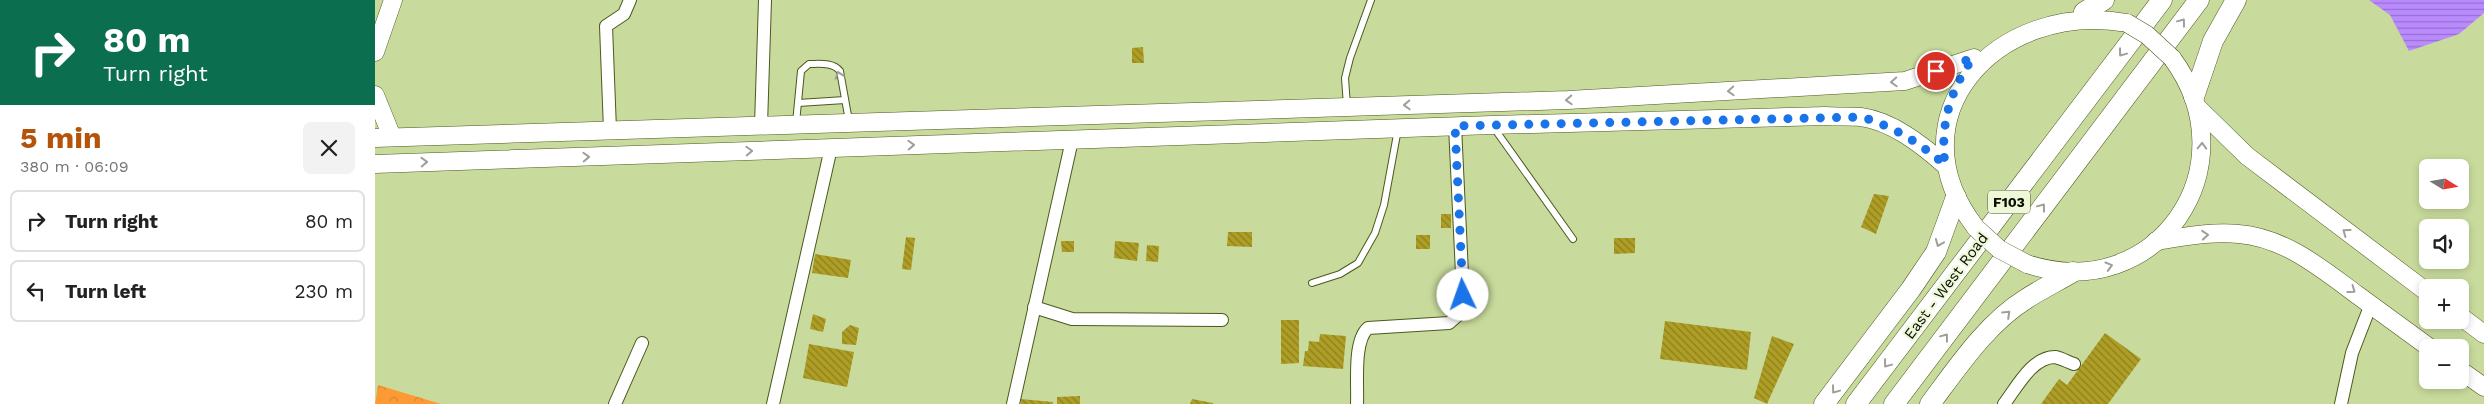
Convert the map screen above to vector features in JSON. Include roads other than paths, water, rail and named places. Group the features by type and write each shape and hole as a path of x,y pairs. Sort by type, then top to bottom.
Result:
{"main road":[{"path":"375,52 393,0"},
{"path":"2084,12 2104,0"},
{"name":"East - West Road","path":"1856,404 2162,0"},
{"name":"East - West Road","path":"1894,404 2199,0"},
{"path":"2196,102 2213,41 2236,0"},
{"path":"2084,12 2106,16 2127,24 2151,38 2172,58 2185,76 2196,102 2202,141 2198,175 2190,196 2179,216 2156,241 2117,264 2096,270 2073,272 2050,270 2027,264 1999,249 1976,228 1956,197 1945,165 1944,131 1948,109 1961,77 1973,58 1999,35 2018,24 2050,14 2084,12"},
{"path":"375,95 383,138 1559,100 1905,81 1973,58"},
{"path":"2196,102 2247,156 2419,286"},
{"path":"379,167 831,148 1455,126 1862,117 1893,128 1927,149 1945,165"},
{"path":"1824,404 1911,289 1936,252 1956,197"},
{"path":"2156,241 2216,234 2239,234 2262,238 2291,249 2419,340"},
{"path":"1930,404 1975,344 2025,299 2073,272"},
{"path":"2469,323 2484,334"},
{"path":"2469,376 2484,387"}],"street":[{"path":"610,130 606,26 624,14 630,0"},
{"path":"761,125 765,0"},
{"path":"1357,404 1359,343 1362,333 1367,328 1449,323 1457,316 1463,295 1455,126"},
{"path":"1013,404 1072,140"},
{"path":"773,404 831,148"},
{"path":"2341,404 2353,353 2371,304"},
{"path":"1034,307 1072,319 1222,320"},
{"path":"615,404 643,344"},
{"path":"2004,404 2034,365 2045,358 2057,357 2074,364"}],"lane":[{"path":"1347,107 1345,78 1350,58 1371,0"},
{"path":"795,124 801,71 809,64 837,67 849,122"},
{"path":"798,103 845,100"},
{"path":"1492,125 1573,239"},
{"path":"1312,283 1340,274 1358,263 1375,233 1384,205 1398,128"}]}
